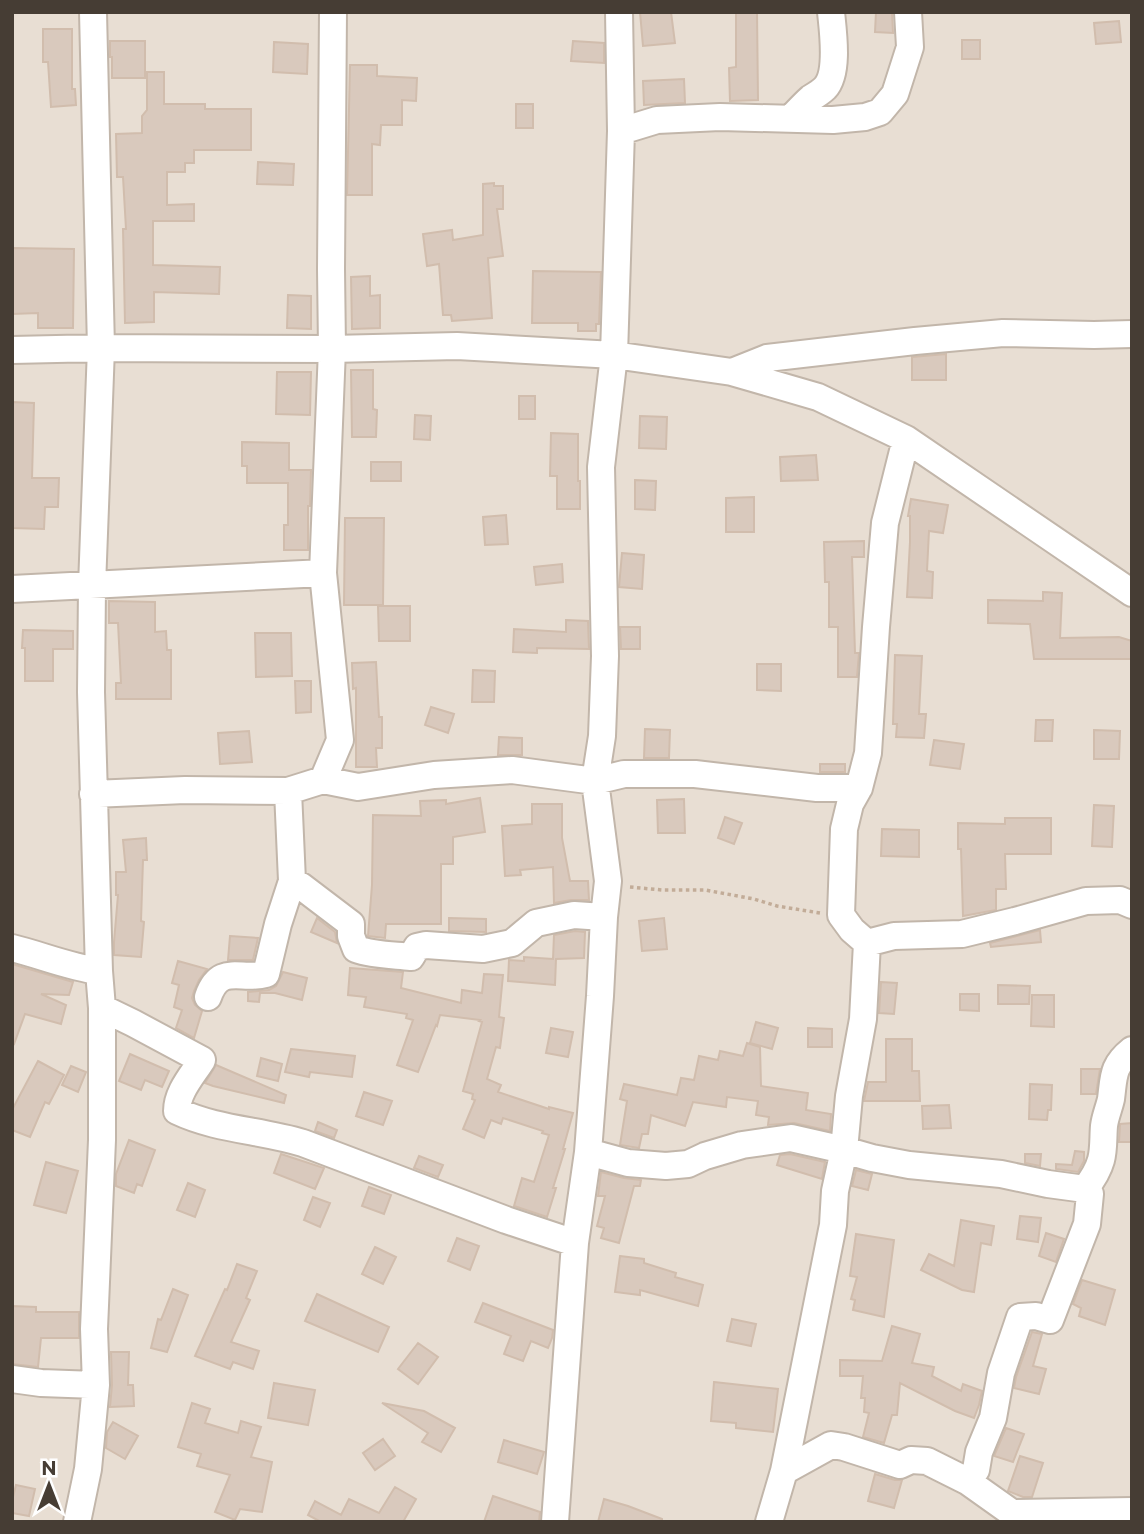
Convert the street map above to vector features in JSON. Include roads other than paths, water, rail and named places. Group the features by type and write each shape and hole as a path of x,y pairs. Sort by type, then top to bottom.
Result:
{"street":[{"path":"78,1522 88,1469 96,1385 94,1329 102,1140 102,1008 91,692 101,348 93,12"},
{"path":"323,780 340,740 323,573 332,349 333,12"},
{"path":"555,1522 575,1243 588,1152 608,881 595,781 602,736 605,656 601,467 614,355 621,131 619,12"},
{"path":"791,118 826,88 831,79 834,38 831,12"},
{"path":"621,131 657,120 720,117 833,120 864,117 880,112 895,94 910,47 908,12"},
{"path":"732,372 767,358 915,341 1003,333 1132,334"},
{"path":"12,350 457,346 614,355 732,372 817,397 906,439 1132,593"},
{"path":"867,943 852,930 841,915 844,829 868,753 885,523 906,439"},
{"path":"12,589 323,573"},
{"path":"93,794 185,790 288,791 323,780 358,787 434,775 512,770 595,781 624,774 695,774 817,788 859,788"},
{"path":"817,788 831,802 844,829"},
{"path":"208,997 218,979 236,974 256,977 266,974 292,881 288,791"},
{"path":"292,881 351,924 351,936 356,949 388,955 411,957 417,947 426,945 484,949 512,943 536,923 574,915 604,917"},
{"path":"867,943 894,936 962,934 1086,901 1120,900 1132,905"},
{"path":"769,1522 784,1471 833,1225 835,1191 844,1150 849,1096 863,1019 867,943"},
{"path":"12,948 99,971"},
{"path":"102,1008 202,1060 177,1100 177,1111 204,1122 303,1143 506,1220 575,1243"},
{"path":"1085,1189 1101,1162 1116,1068 1122,1058 1132,1050"},
{"path":"588,1152 628,1163 666,1166 688,1164 742,1145 791,1138 909,1165 1001,1174 1085,1189 1090,1194 1087,1224 1050,1320 1036,1316 1020,1317 1001,1373 993,1418 979,1451 976,1470 967,1480"},
{"path":"12,1379 96,1385"},
{"path":"784,1471 831,1445 900,1465 911,1460 927,1461 967,1480 1012,1513 1132,1511"}]}
